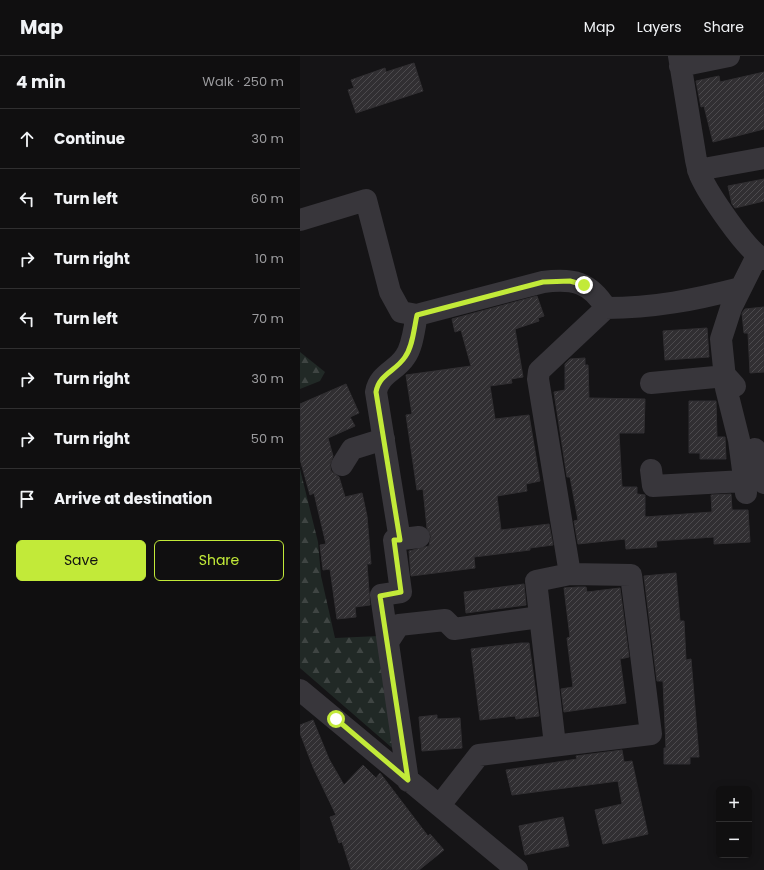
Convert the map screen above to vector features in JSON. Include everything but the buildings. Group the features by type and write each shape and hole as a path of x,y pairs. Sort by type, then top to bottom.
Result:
{"street":[{"path":"729,56 679,61 698,170 732,225 761,257 730,308 721,339 726,376 726,388 752,486"},
{"path":"698,170 764,158"},
{"path":"300,220 366,200 394,303 401,312 417,315 543,282 557,280 570,281 584,285 598,296 606,308"},
{"path":"570,574 538,379 539,370 606,308 635,308 688,302 741,288"},
{"path":"408,780 380,596 401,592 394,540 409,538 384,439 376,392 377,384 405,357 412,338 417,315"},
{"path":"651,383 726,376"},
{"path":"726,376 735,385 760,450 752,486"},
{"path":"342,465 352,449 384,439"},
{"path":"650,470 653,486 752,486"},
{"path":"440,805 479,755 650,734 631,575 570,574 536,581 555,745"},
{"path":"388,642 399,626 445,620 454,629 540,617"},
{"path":"300,690 517,870"}],"green space":[{"path":"300,352 325,372 320,381 300,389"},
{"path":"300,469 318,542 321,576 335,638 379,636 398,753 300,668"}],"route":[{"path":"336,719 408,780 380,596 401,592 394,540 400,540 376,392 377,384 405,357 412,338 417,315 543,282 557,280 570,281 584,285"}]}
